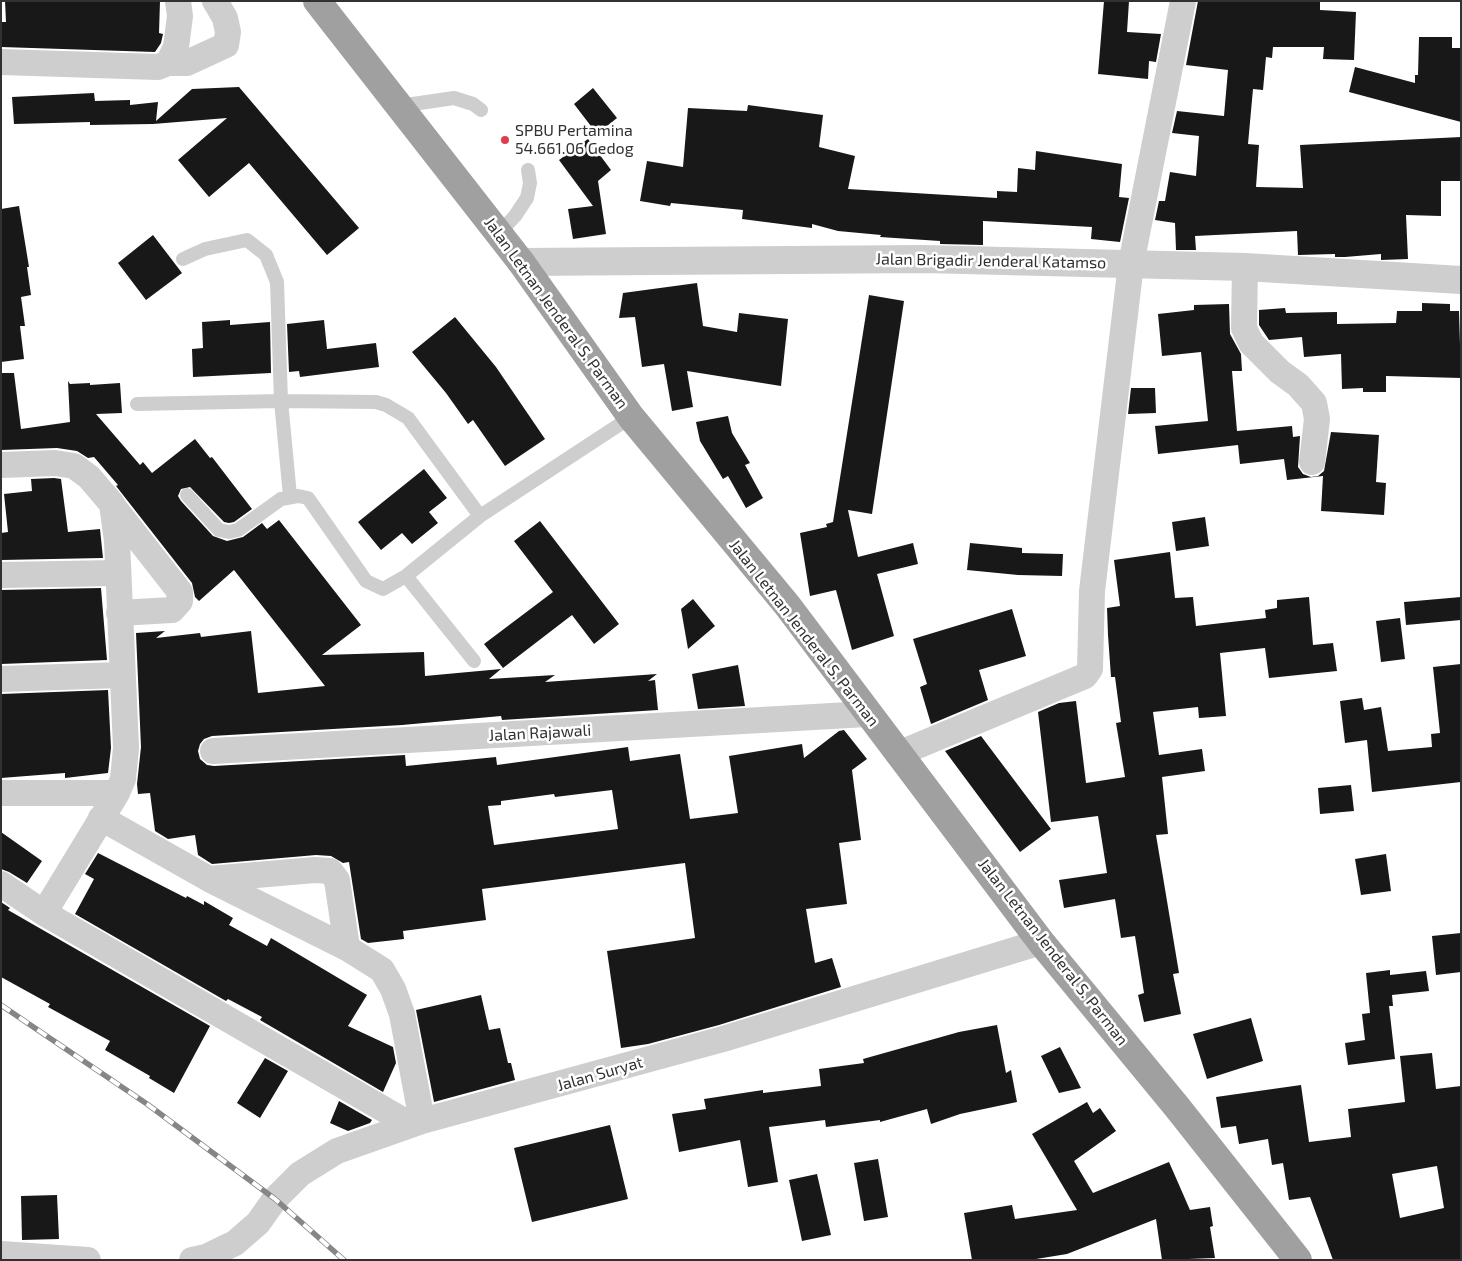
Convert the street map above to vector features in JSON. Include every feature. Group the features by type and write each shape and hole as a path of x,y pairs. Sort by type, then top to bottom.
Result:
{"highway":[{"name":"Jalan Letnan Jenderal S. Parman","path":"317,1 521,262 631,417 787,605 867,714 1041,942 1177,1107 1298,1260"}],"street":[{"path":"168,63 176,47 180,16 178,1"},
{"path":"1,62 158,67 168,63 187,63 226,45 228,32 225,18 215,1"},
{"path":"898,754 1086,674 1091,662 1092,592 1131,264 1184,1"},
{"name":"Jalan Brigadir Jenderal Katamso","path":"521,262 924,259 1245,267 1461,280"},
{"path":"1245,267 1244,328 1251,343 1314,402 1317,420 1312,462"},
{"path":"1,465 55,463 74,466 89,477 112,504 180,592 180,601 172,610 119,613"},
{"path":"44,913 117,793 126,765 117,541 112,504"},
{"path":"1,575 117,573"},
{"path":"1,679 122,675"},
{"name":"Jalan Rajawali","path":"212,751 867,714"},
{"path":"1,793 117,793"},
{"path":"101,818 209,879 347,948 382,970 393,989 402,1014 417,1123"},
{"path":"209,879 315,870 330,871 337,880 347,948"},
{"path":"1,884 44,913 417,1123"},
{"name":"Jalan Suryat","path":"192,1260 206,1257 235,1243 258,1223 274,1200 300,1174 337,1151 417,1123 723,1040 1041,942"},
{"path":"1,1254 88,1260"}],"lane":[{"path":"399,106 454,98 473,104 481,110"},
{"path":"499,233 515,216 527,198 530,183 528,170"},
{"path":"183,259 205,250 247,240 266,255 278,282 281,401 290,496"},
{"path":"138,404 281,401 376,402 408,418 480,516"},
{"path":"187,495 219,530 229,532 238,530 281,499 290,496 308,498 366,581 383,589 406,576 480,516 631,417"},
{"path":"406,576 474,661"}],"building":[{"path":"5,1 160,1 159,33 163,34 161,43 155,52 1,47 1,22 6,22"},
{"path":"1104,1 1129,1 1127,32 1161,34 1156,62 1149,61 1148,79 1098,74"},
{"path":"1198,1 1320,2 1320,10 1356,12 1354,60 1323,59 1324,47 1273,47 1272,58 1266,57 1263,90 1253,89 1248,144 1259,145 1256,187 1303,188 1300,145 1461,137 1461,181 1441,181 1441,216 1406,215 1408,259 1381,260 1381,254 1345,257 1335,257 1335,254 1298,255 1297,231 1195,236 1196,250 1176,250 1175,223 1155,220 1159,201 1165,201 1170,172 1196,176 1199,136 1172,133 1177,111 1224,116 1228,70 1186,65"},
{"path":"1419,37 1452,37 1452,48 1461,48 1461,122 1349,92 1355,67 1415,83 1415,75 1418,75"},
{"path":"239,87 359,228 327,255 249,163 209,197 178,160 227,118 153,124 90,125 90,122 14,124 12,97 94,93 95,101 130,100 130,105 158,102 156,121 192,89"},
{"path":"593,88 617,118 597,134 574,104"},
{"path":"748,105 823,115 819,147 855,156 848,189 997,198 997,191 1017,192 1018,168 1035,170 1036,151 1122,164 1119,197 1129,198 1120,242 1091,239 1092,227 983,221 983,245 940,244 940,241 880,237 881,235 838,231 812,224 812,228 742,219 743,210 671,203 670,206 640,201 647,161 683,167 688,108 747,111"},
{"path":"588,139 611,170 598,181 606,234 573,239 568,209 593,206 559,160"},
{"path":"19,206 29,267 27,267 31,295 21,297 25,326 20,326 24,359 1,362 1,209"},
{"path":"153,235 182,273 146,300 118,263"},
{"path":"697,283 703,326 737,332 739,313 788,319 781,386 687,371 693,407 672,411 664,364 642,367 635,317 619,318 623,293"},
{"path":"869,295 904,301 872,514 848,510 858,557 913,543 918,564 877,574 894,636 852,650 836,590 810,596 800,533 827,527 826,524 833,522"},
{"path":"1422,303 1450,304 1450,311 1459,311 1461,378 1386,376 1386,392 1363,392 1363,388 1342,389 1341,354 1304,357 1302,337 1269,340 1259,325 1259,310 1285,308 1286,313 1337,312 1337,324 1396,323 1397,311 1422,311"},
{"path":"1229,304 1230,334 1241,354 1242,371 1232,371 1237,431 1292,426 1293,437 1300,436 1298,467 1303,474 1311,477 1318,476 1324,471 1331,432 1379,435 1376,482 1386,483 1384,515 1321,511 1323,476 1287,480 1284,459 1240,464 1238,445 1158,454 1155,426 1208,421 1201,352 1162,356 1158,314 1194,310 1194,305"},
{"path":"455,317 496,367 545,439 505,466 473,420 468,424 446,393 412,352"},
{"path":"230,320 230,325 270,322 271,373 193,377 192,349 203,348 202,322"},
{"path":"324,320 327,349 376,343 379,367 300,377 299,371 289,372 287,324"},
{"path":"1,373 14,373 21,429 70,422 68,381 70,384 90,383 90,385 120,383 122,413 96,414 140,465 143,462 152,473 195,439 210,458 212,457 252,509 234,522 229,523 224,522 190,487 181,489 178,496 181,501 213,536 227,541 243,537 262,523 267,529 279,520 361,625 322,655 424,652 425,676 501,669 489,679 555,675 545,682 657,674 648,681 655,680 658,710 502,720 501,716 402,725 212,736 204,739 198,751 200,759 207,765 405,755 406,766 496,757 497,765 628,747 630,761 680,754 690,819 738,813 729,756 802,744 804,758 839,731 844,730 867,759 852,770 861,840 839,843 847,904 806,909 815,963 832,958 841,987 719,1025 648,1044 621,1048 607,951 695,938 685,863 482,889 486,920 403,931 404,939 368,943 361,939 349,862 343,863 331,856 316,855 212,864 198,855 195,835 168,839 155,831 150,793 138,794 137,784 141,747 136,633 165,631 156,638 200,633 201,637 251,631 258,693 325,686 234,570 199,601 195,597 192,583 116,486 118,485 94,457 88,458 77,451 57,448 1,450","holes":["612,790 618,829 494,845 488,806 501,805 501,801 554,794 555,797"]},
{"path":"1131,388 1155,388 1156,413 1128,414"},
{"path":"728,416 732,433 750,463 745,465 763,498 746,508 728,476 723,479 700,441 696,422"},
{"path":"424,469 447,498 429,512 438,523 412,544 402,533 381,550 358,522"},
{"path":"31,479 61,479 68,532 100,529 103,558 1,560 1,533 8,532 4,494 32,491"},
{"path":"1205,517 1209,546 1176,551 1172,522"},
{"path":"540,521 619,624 594,644 572,615 503,668 484,644 553,592 514,541"},
{"path":"970,543 1022,548 1022,553 1063,554 1062,576 1018,575 967,570"},
{"path":"1170,552 1175,598 1193,597 1196,626 1266,618 1265,610 1277,608 1277,600 1309,597 1313,645 1333,643 1337,671 1269,678 1265,648 1220,653 1226,716 1199,718 1198,707 1153,712 1159,755 1202,749 1205,771 1162,777 1168,834 1156,835 1179,973 1173,974 1181,1014 1144,1022 1138,995 1144,993 1135,936 1121,938 1115,899 1064,908 1059,880 1107,873 1098,816 1051,822 1038,712 1059,703 1076,701 1086,783 1125,777 1116,723 1121,722 1115,677 1111,677 1108,635 1107,608 1120,606 1114,560"},
{"path":"101,588 107,660 1,664 1,590"},
{"path":"1461,597 1461,620 1406,625 1404,602"},
{"path":"693,599 715,626 688,649 681,609"},
{"path":"1012,609 1026,656 979,670 988,700 931,724 920,687 927,684 913,639"},
{"path":"1400,618 1405,659 1381,662 1376,621"},
{"path":"1461,664 1461,782 1372,792 1367,740 1345,743 1340,701 1362,698 1364,710 1381,707 1388,751 1432,747 1431,734 1440,733 1433,667"},
{"path":"738,665 745,706 698,709 692,674"},
{"path":"108,690 111,748 108,773 65,778 65,773 1,778 1,694"},
{"path":"981,736 1051,829 1020,852 945,751"},
{"path":"1351,785 1354,811 1320,814 1318,788"},
{"path":"1,832 42,861 27,883 1,869"},
{"path":"98,853 186,898 187,896 204,905 204,901 233,918 229,925 267,946 271,938 367,995 348,1026 393,1047 396,1063 383,1092 260,1020 262,1017 228,999 226,1001 75,914 94,879 85,874"},
{"path":"1386,854 1391,891 1361,895 1355,859"},
{"path":"1,902 10,908 8,910 210,1026 174,1093 149,1078 150,1076 105,1050 110,1041 48,1007 50,1004 1,977"},
{"path":"1461,933 1461,972 1436,975 1432,936"},
{"path":"1390,970 1390,975 1426,971 1429,991 1392,995 1393,1006 1389,1006 1395,1059 1348,1065 1345,1043 1365,1040 1362,1014 1370,1013 1366,973"},
{"path":"481,995 489,1030 500,1028 508,1063 511,1063 515,1080 434,1102 416,1010"},
{"path":"1251,1018 1263,1061 1207,1079 1193,1034"},
{"path":"997,1025 1006,1073 1011,1070 1017,1102 960,1114 931,1124 927,1109 880,1122 880,1120 826,1127 825,1120 769,1127 778,1182 748,1187 740,1140 679,1152 672,1114 706,1109 704,1099 763,1090 763,1093 821,1086 819,1069 864,1063 863,1059 959,1032"},
{"path":"1060,1047 1081,1088 1059,1093 1041,1056"},
{"path":"1432,1053 1436,1089 1461,1086 1461,1260 1333,1260 1310,1197 1289,1200 1283,1163 1272,1165 1268,1139 1239,1144 1236,1126 1221,1128 1216,1097 1301,1085 1309,1142 1351,1137 1348,1109 1405,1102 1400,1056","holes":["1437,1166 1444,1208 1400,1218 1392,1174"]},
{"path":"265,1058 288,1071 260,1118 237,1103"},
{"path":"339,1101 372,1120 370,1123 348,1131 330,1123"},
{"path":"1087,1102 1093,1113 1100,1108 1116,1131 1074,1161 1093,1193 1169,1162 1190,1210 1210,1207 1213,1226 1210,1227 1215,1258 1162,1260 1156,1219 1067,1254 1030,1260 972,1260 964,1213 1012,1205 1015,1219 1077,1210 1032,1134"},
{"path":"610,1125 628,1199 532,1222 514,1148"},
{"path":"878,1159 888,1217 864,1221 854,1163"},
{"path":"817,1174 831,1235 802,1241 789,1180"},
{"path":"57,1195 59,1239 22,1240 21,1196"}],"railway":[{"path":"1,1005 147,1104 275,1199 344,1260"}],"place":[{"name":"SPBU Pertamina 54.661.06 Gedog","path":"505,140"}]}
